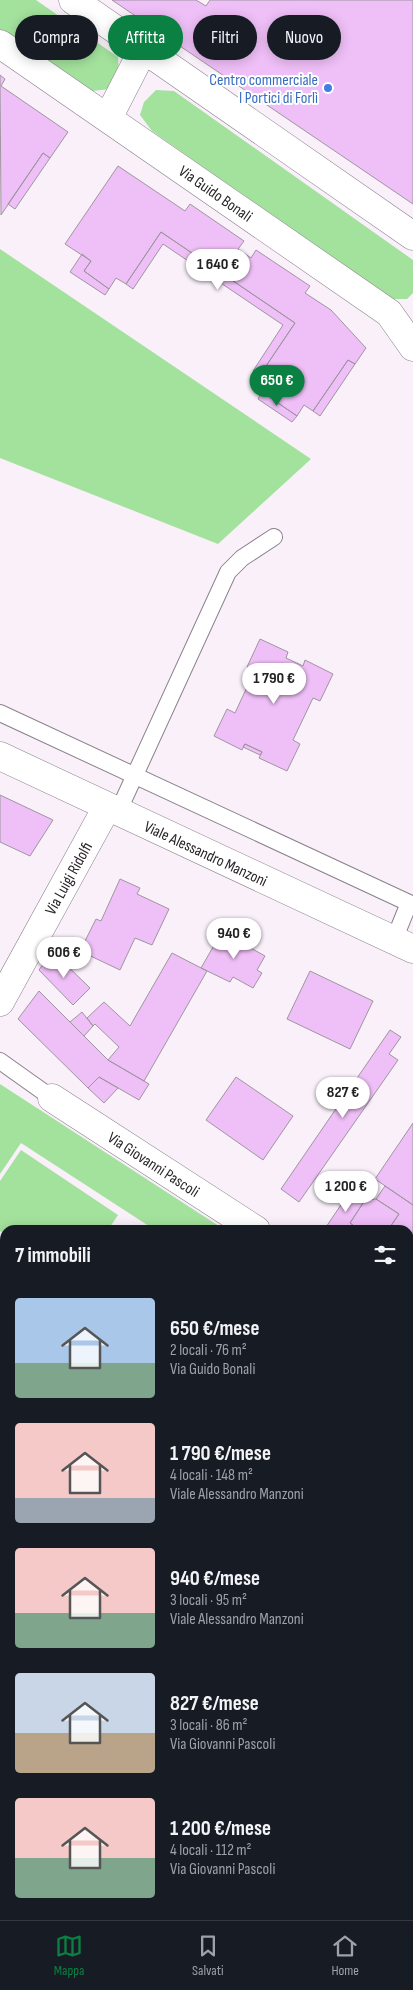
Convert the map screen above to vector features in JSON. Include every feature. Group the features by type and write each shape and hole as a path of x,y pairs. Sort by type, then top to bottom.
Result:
{"street":[{"path":"73,0 108,24"},
{"name":"Via Guido Bonali","path":"0,44 389,314 413,347"},
{"path":"108,118 138,60"},
{"path":"161,60 413,236"},
{"name":"Viale Alessandro Manzoni","path":"0,756 112,810 403,944"},
{"name":"Via Luigi Ridolfi","path":"0,1002 112,810"},
{"name":"Via Giovanni Pascoli","path":"52,1098 248,1225"}],"lane":[{"path":"112,810 134,776 228,572 242,558 274,537"},
{"path":"0,714 411,904 403,944"},
{"path":"2,1062 52,1098"}],"green space":[{"path":"0,0 36,0 58,15 15,15 15,40 0,30"},
{"path":"98,43 108,50 108,60 118,60 119,76 111,89 92,91 45,60 98,60"},
{"path":"156,90 174,91 413,260 413,293 407,299 390,299 152,131 140,115 144,102"},
{"path":"0,249 311,459 218,544 0,458"},
{"path":"0,1084 217,1225 147,1225 21,1143 0,1174"},
{"path":"21,1150 118,1215 111,1225 0,1225 0,1181"}],"building":[{"name":"Centro commerciale I Portici di Forlì","path":"112,0 196,0 206,6 210,0 413,0 413,204 201,60 257,60 257,15 193,15 193,55 183,48 183,15 134,15"},
{"path":"0,75 5,79 1,86 68,132 50,158 43,153 1,215"},
{"path":"43,153 50,158 15,209 8,204"},
{"path":"118,166 185,211 190,204 244,241 238,249 251,258 256,250 310,286 305,293 331,310 366,348 355,364 348,360 313,411 304,405 297,416 262,392 269,381 260,375 295,323 161,232 126,284 116,278 109,289 84,271 91,261 65,244"},
{"path":"161,232 295,323 260,375 253,371 283,325 163,244 133,289 126,284"},
{"path":"82,254 91,261 84,271 109,289 105,295 70,272"},
{"path":"348,360 355,364 320,416 313,411"},
{"path":"262,392 297,416 292,422 258,399"},
{"path":"260,639 288,652 286,658 303,666 305,660 333,674 320,701 313,698 293,740 300,744 287,771 259,758 262,752 245,744 242,750 214,736 227,709 235,713 255,670 247,667"},
{"path":"245,744 262,752 260,755 243,747"},
{"path":"0,795 53,820 30,856 0,842"},
{"path":"120,879 140,888 137,894 169,909 152,945 135,938 120,970 80,951 96,919 101,921"},
{"path":"224,928 242,938 240,942 265,956 257,970 262,973 253,988 233,977 230,982 201,968"},
{"path":"52,951 90,988 73,1005 39,970"},
{"path":"172,953 207,971 144,1081 108,1060 119,1047 95,1024 93,1026 87,1018 104,1002 130,1026"},
{"path":"310,971 373,1001 350,1049 287,1019"},
{"path":"39,991 108,1060 149,1084 139,1100 99,1077 88,1088 18,1019"},
{"path":"82,1012 93,1026 84,1036 70,1022"},
{"path":"390,1030 401,1037 389,1054 398,1060 299,1202 281,1189"},
{"path":"99,1077 118,1088 104,1103 88,1088"},
{"path":"236,1077 293,1116 263,1160 206,1120"},
{"path":"413,1123 413,1205 375,1179"},
{"path":"385,1186 413,1205 413,1225 391,1225 399,1214 376,1199"},
{"path":"351,1190 365,1200 350,1223 353,1225 327,1225"},
{"path":"376,1199 399,1214 391,1225 353,1225 350,1223 365,1200"}],"place":[{"name":"Centro commerciale I Portici di Forlì","path":"328,88"}]}
